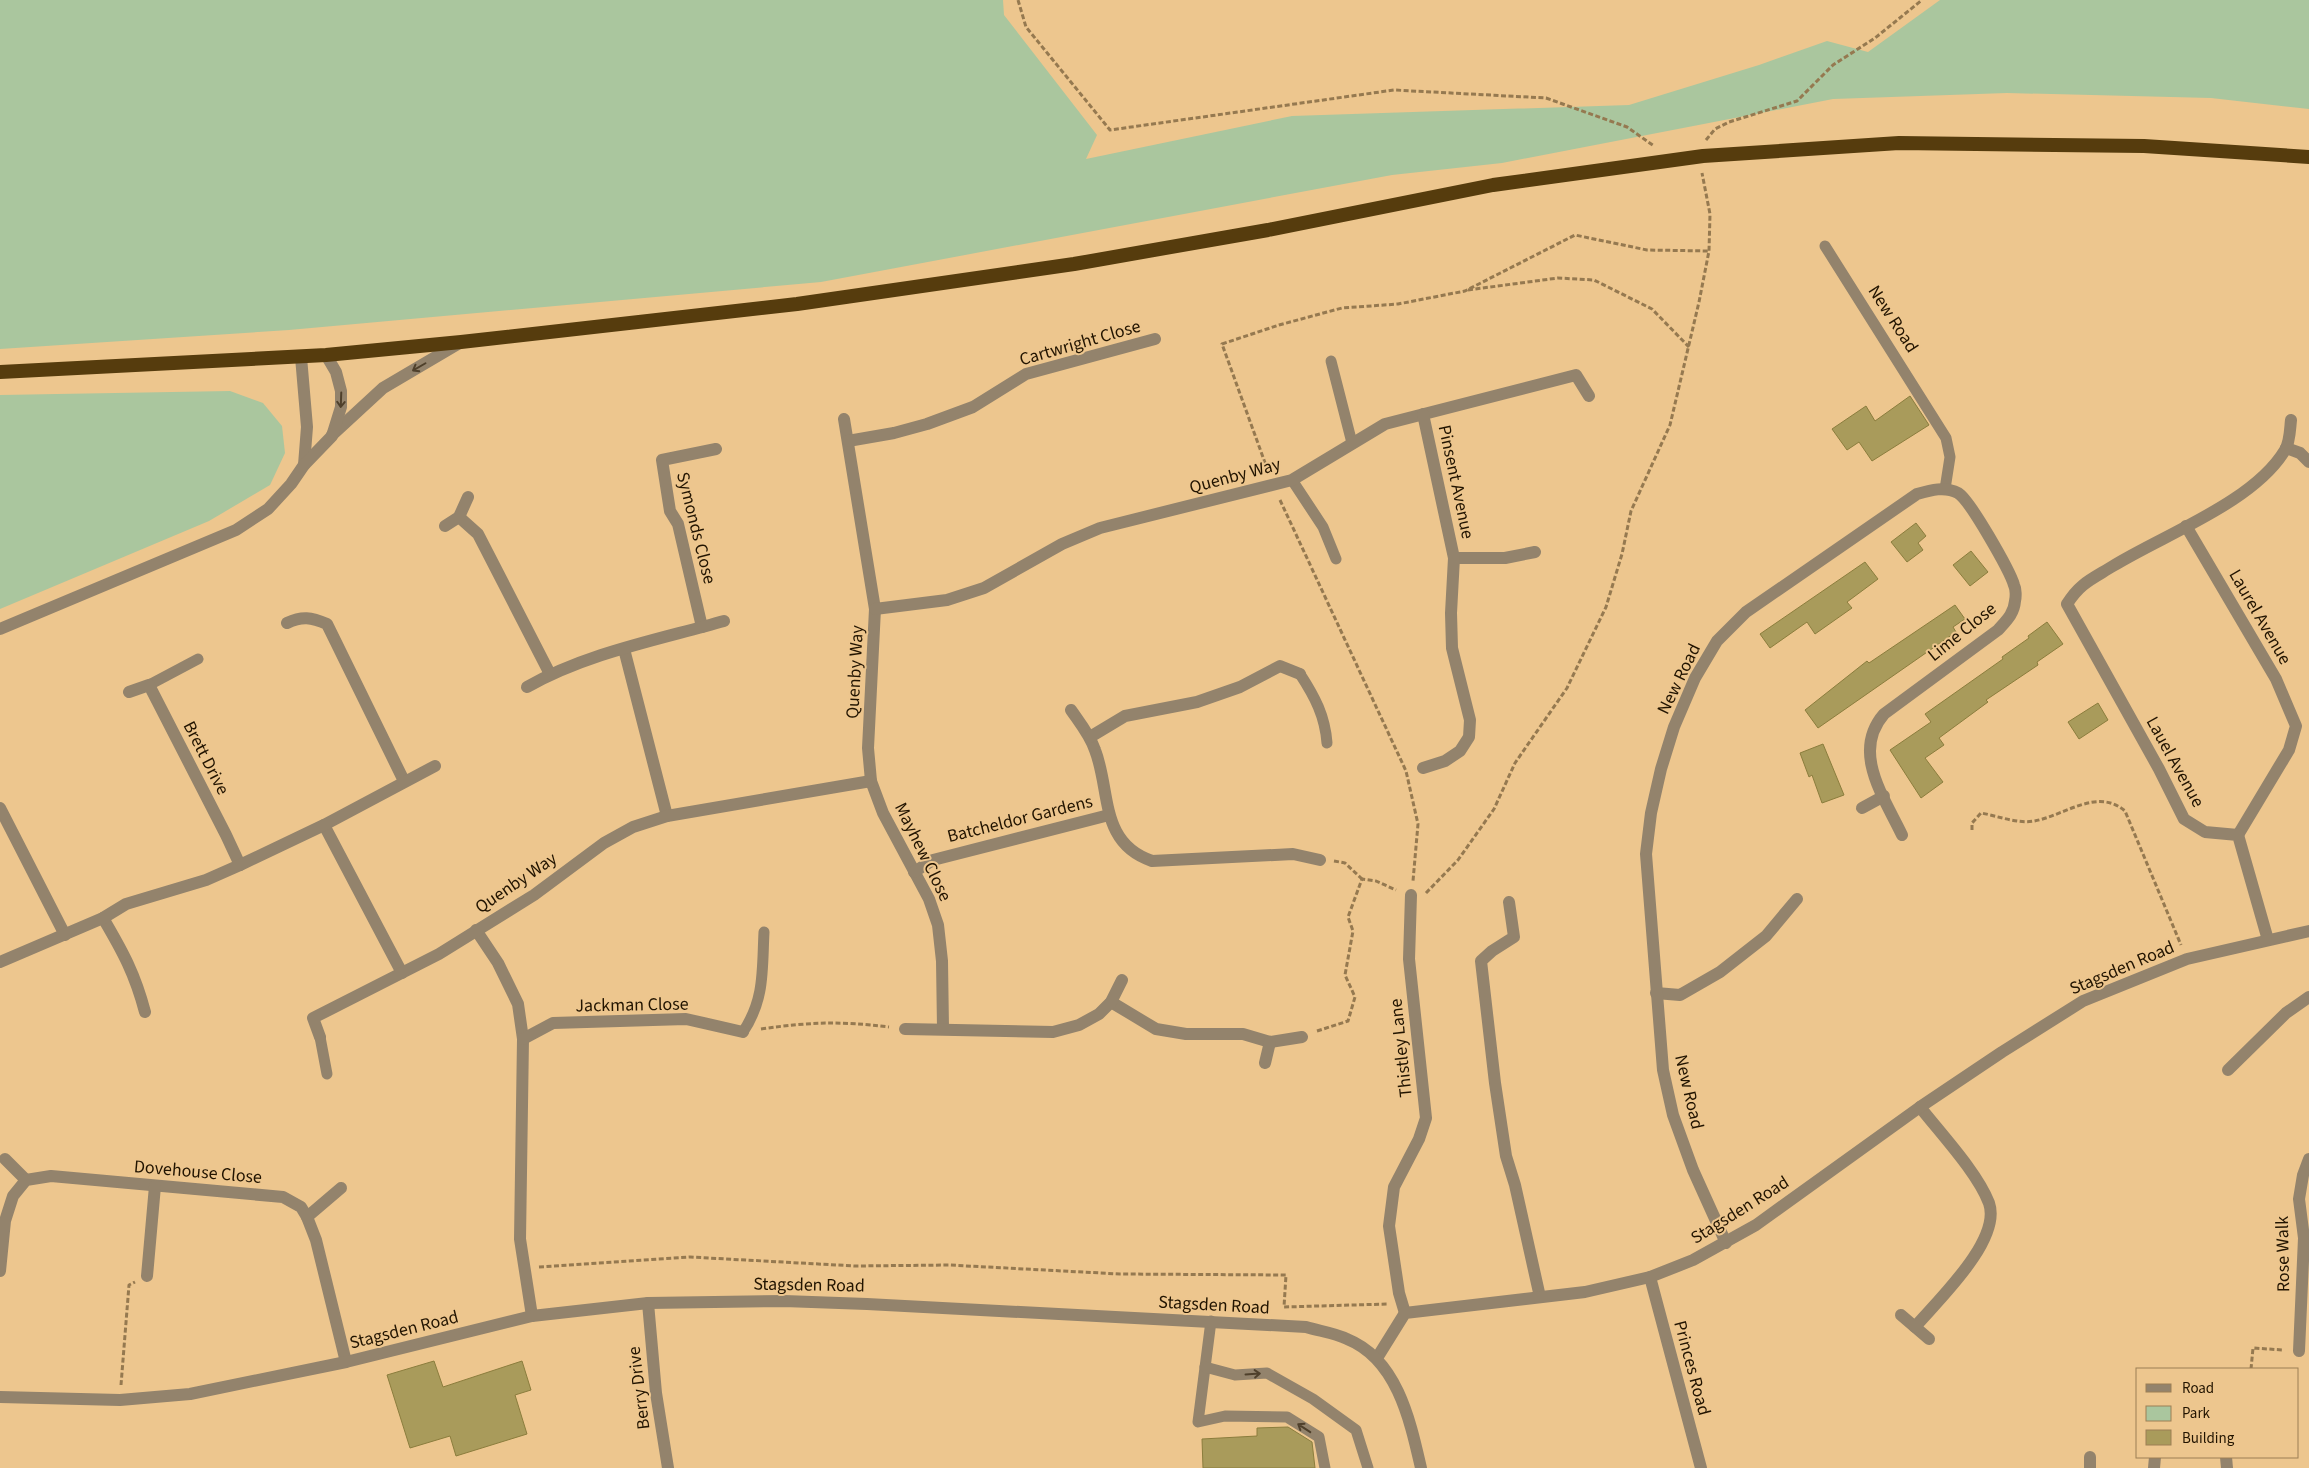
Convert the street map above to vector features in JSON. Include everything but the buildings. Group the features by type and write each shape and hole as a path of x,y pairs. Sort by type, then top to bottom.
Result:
{"highway":[{"path":"0,372 326,355 462,342 797,304 1074,264 1268,230 1493,185 1703,156 1899,143 2144,146 2309,157"}],"street":[{"name":"Cartwright Close","path":"848,441 894,433 927,424 973,407 1026,374 1155,339"},
{"path":"0,629 236,530 268,509 291,484 304,465 383,388 462,342"},
{"path":"326,355 336,372 341,391 341,407 332,436"},
{"path":"301,357 307,427 304,465"},
{"name":"Quenby Way","path":"320,1037 313,1018 439,954 534,895 604,843 633,827 667,816 871,781 868,748 875,609 947,600 984,588 1062,544 1100,528 1292,480 1352,442 1385,424 1576,375 1589,396"},
{"name":"Pinsent Avenue","path":"1423,768 1445,761 1460,751 1469,737 1470,720 1452,648 1451,613 1454,558 1424,414"},
{"path":"844,419 875,609"},
{"path":"2186,526 2248,490 2270,471 2286,448 2291,420"},
{"path":"2286,448 2300,454 2309,462"},
{"name":"Symonds Close","path":"702,627 678,524 670,511 662,460 716,449"},
{"name":"New Road","path":"1726,1243 1692,1170 1673,1115 1663,1070 1646,854 1661,769 1674,727 1695,678 1717,641 1746,612 1917,494 1933,489 1945,489"},
{"name":"Lime Close","path":"1902,836 1884,796 1869,755 1869,742 1875,725 1884,714 1998,630 2011,615 2015,601 2015,586 1975,512 1959,494 1945,489"},
{"path":"445,526 459,516 468,497"},
{"path":"459,516 478,534 550,674"},
{"name":"Lauel Avenue","path":"2186,526 2077,589 2067,604 2159,769 2184,819 2205,832 2238,835"},
{"name":"Laurel Avenue","path":"2186,526 2276,680 2296,726 2289,750 2238,835"},
{"name":"Pinsent Avenue","path":"1454,558 1505,558 1535,552"},
{"path":"287,623 299,617 313,617 327,624 404,781"},
{"path":"527,687 550,674 595,656 724,621"},
{"path":"624,649 667,816"},
{"path":"1090,737 1125,716 1197,702 1240,687 1280,666 1300,674"},
{"path":"129,692 149,685"},
{"name":"Brett Drive","path":"149,685 240,866"},
{"name":"Batcheldor Gardens","path":"1071,710 1090,737 1096,752 1109,815 1123,844 1140,857 1152,861 1293,854 1320,860"},
{"path":"0,962 103,918 126,904 206,880 240,866 324,825 435,766"},
{"name":"Mayhew Close","path":"871,781 883,813 929,899 938,925 942,961 943,1028"},
{"path":"1862,808 1884,796"},
{"path":"0,808 65,935"},
{"name":"Batcheldor Gardens","path":"914,872 932,860 1109,815"},
{"path":"324,825 402,973"},
{"path":"2238,835 2268,940"},
{"name":"Thistley Lane","path":"1405,1313 1399,1293 1389,1226 1394,1186 1419,1139 1426,1118 1409,959 1412,895"},
{"path":"1656,993 1680,995 1720,972 1766,936 1798,900"},
{"path":"1509,902 1514,937 1492,951 1481,961 1495,1083 1506,1156 1515,1185 1540,1297"},
{"path":"103,918 130,963 137,980 145,1012"},
{"path":"476,930 498,963 518,1004 523,1039 519,1189 520,1238 532,1316"},
{"name":"Stagsden Road","path":"1405,1313 1585,1292 1650,1277 1692,1260 1756,1225 1920,1107 2083,1001 2187,959 2309,931"},
{"path":"904,1029 943,1028 1053,1032 1079,1025 1099,1014 1111,1002 1122,980"},
{"path":"2228,1070 2286,1013 2309,997"},
{"path":"1111,1002 1156,1029 1186,1034 1243,1034 1270,1042 1302,1036"},
{"name":"Jackman Close","path":"523,1039 553,1023 686,1019 743,1032"},
{"path":"1265,1063 1270,1042"},
{"path":"1915,1327 1976,1255 1990,1225 1989,1205 1976,1180 1920,1107"},
{"path":"0,1271 5,1221 13,1196 26,1180 5,1159"},
{"name":"Rose Walk","path":"2299,1351 2304,1238 2299,1199 2303,1175 2309,1159"},
{"name":"Dovehouse Close","path":"26,1180 51,1176 283,1197 301,1207 316,1240 346,1362"},
{"path":"147,1276 155,1186"},
{"path":"307,1217 341,1188"},
{"name":"Princes Road","path":"1650,1277 1701,1468"},
{"name":"Stagsden Road","path":"0,1397 120,1400 225,1388 346,1362 532,1316 648,1303 784,1301 1211,1322 1306,1327 1348,1339 1377,1358 1391,1375 1404,1410 1420,1468"},
{"name":"Berry Drive","path":"648,1303 656,1393 668,1468"},
{"path":"1377,1358 1405,1313"},
{"path":"1901,1315 1929,1339"}],"lane":[{"name":"New Road","path":"1825,246 1946,438 1950,458 1945,489"},
{"path":"1331,361 1352,442"},
{"path":"1292,480 1323,527 1336,559"},
{"path":"149,685 198,658"},
{"path":"1300,674 1317,701 1325,723 1327,743"},
{"path":"743,1032 758,1004 762,987 764,932"},
{"path":"320,1037 328,1074"},
{"path":"1211,1322 1198,1422 1224,1416 1287,1417 1319,1437 1325,1468"},
{"path":"1205,1367 1235,1375 1267,1373 1313,1399 1356,1430 1368,1468"}],"path":[{"path":"1018,0 1026,26 1110,130 1394,90 1546,98 1628,127 1673,160"},
{"path":"1320,860 1346,863 1362,879 1376,881 1412,895 1426,894 1458,860 1494,810 1515,763 1567,688 1606,607 1622,554 1631,511 1670,425 1709,251 1710,214 1702,181 1703,147 1715,129 1728,122 1797,101 1833,65 1875,38 1922,0"},
{"path":"1465,291 1575,235 1646,250 1709,251"},
{"path":"1412,895 1418,824 1406,771 1273,485 1222,344 1279,325 1342,308 1398,304 1465,291 1558,278 1594,280 1652,309 1689,347"},
{"path":"1972,830 1972,824 1981,813 2028,821 2093,801 2117,804 2125,811 2187,959"},
{"path":"1302,1036 1348,1020 1355,997 1345,975 1353,931 1348,917 1362,879"},
{"path":"743,1032 798,1023 843,1022 904,1029"},
{"path":"524,1268 690,1257 855,1266 949,1265 1120,1274 1286,1275 1284,1307 1390,1304 1405,1313"},
{"path":"120,1400 129,1285 147,1276"},
{"path":"2251,1368 2253,1348 2299,1351"}],"green space":[{"path":"0,0 1003,0 1004,15 1097,135 1086,159 1292,116 1629,105 1759,65 1827,41 1868,52 1940,0 2309,0 2309,109 2211,98 2007,93 1833,99 1502,163 1392,175 821,282 289,330 0,349"},
{"path":"230,391 263,403 282,426 285,453 270,485 209,521 0,609 0,395"}]}
